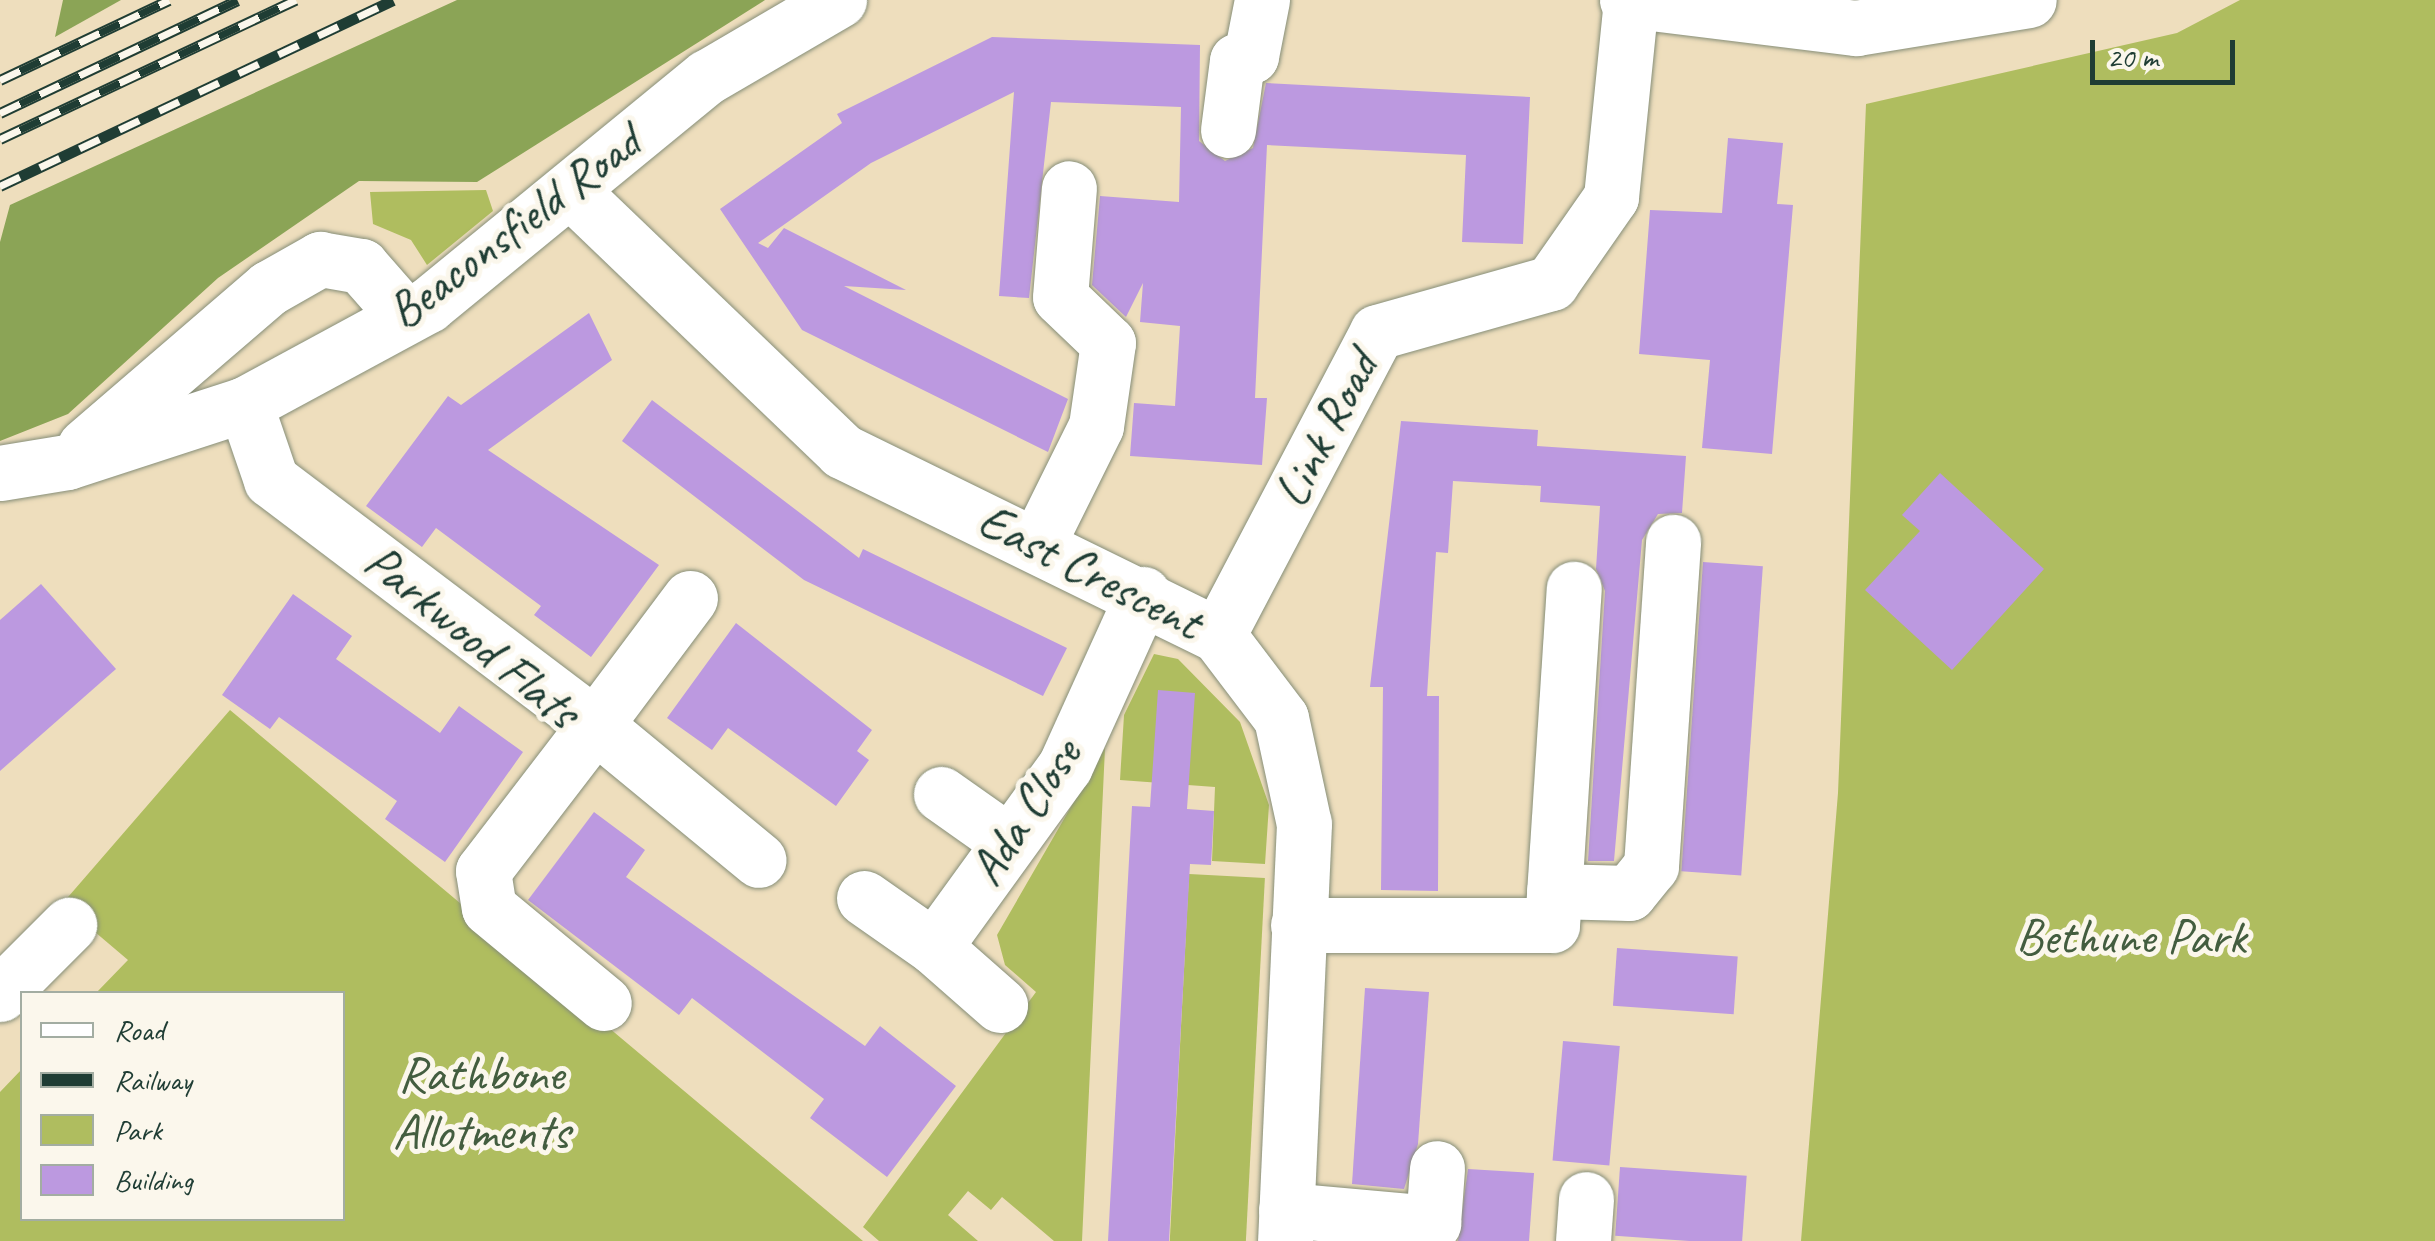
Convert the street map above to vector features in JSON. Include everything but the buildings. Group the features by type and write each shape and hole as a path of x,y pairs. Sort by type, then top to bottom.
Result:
{"street":[{"name":"Beaconsfield Road","path":"0,473 68,462 244,404 406,316 570,190 706,77 839,0"},
{"path":"1228,130 1237,61 1251,56 1262,0"},
{"path":"1641,1 1856,28 2029,0"},
{"name":"Link Road","path":"1218,635 1377,332 1551,283 1611,196 1641,1"},
{"path":"1039,541 1096,426 1108,342 1060,298 1069,188"},
{"name":"East Crescent","path":"570,190 842,451 1039,541 1218,635 1281,718 1304,824 1286,1226"},
{"path":"68,462 269,288 320,259 361,266 406,316"},
{"name":"Parkwood Flats","path":"244,404 271,480 595,725 483,870 489,908 604,1003"},
{"path":"1554,891 1630,893 1651,866 1673,542"},
{"path":"1298,924 1552,925 1574,589"},
{"name":"Ada Close","path":"934,947 1065,766 1143,594"},
{"path":"690,598 595,725 759,860"},
{"path":"941,794 1009,842"},
{"path":"864,898 934,947 1000,1005"},
{"path":"0,994 69,924"},
{"path":"1286,1226 1432,1223 1437,1168"}],"green space":[{"path":"63,0 121,0 55,37"},
{"path":"457,0 765,0 477,182 359,181 218,278 68,414 0,441 0,242 10,205"},
{"name":"Bethune Park","path":"2240,0 2435,0 2435,1241 1801,1241 1838,793 1866,104 2177,33"},
{"path":"486,190 493,211 427,265 411,240 373,224 370,192"},
{"path":"1154,654 1178,659 1240,722 1269,805 1265,864 1212,861 1215,787 1120,780 1124,715"},
{"name":"Rathbone Allotments","path":"230,710 863,1241 0,1241 0,1092 20,1071 20,1221 345,1221 345,991 98,991 128,960 62,904"},
{"path":"1105,748 1082,1241 1054,1241 1002,1197 991,1210 968,1191 948,1215 978,1241 879,1241 863,1227 1036,992 1005,965 997,935"},
{"path":"1189,874 1265,878 1246,1241 1170,1241"}],"railway":[{"path":"0,80 169,0"},
{"path":"0,113 238,0"},
{"path":"0,139 296,0"},
{"path":"0,186 393,0"}]}
